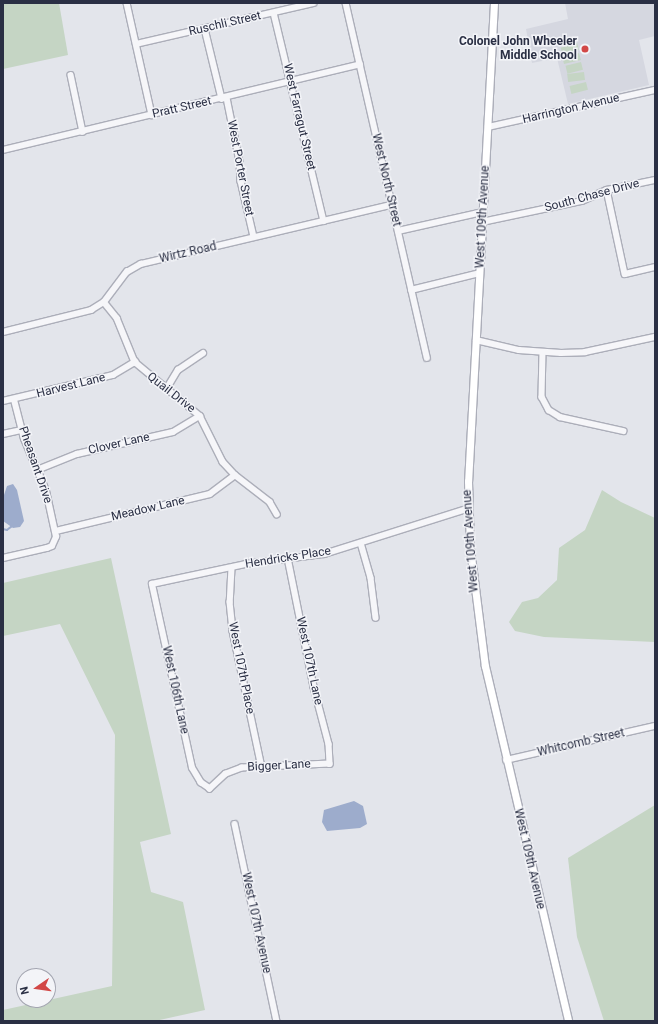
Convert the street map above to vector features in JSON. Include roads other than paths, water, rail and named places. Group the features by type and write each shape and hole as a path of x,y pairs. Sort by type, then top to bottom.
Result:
{"main road":[{"name":"West 109th Avenue","path":"494,3 467,509 479,626 506,760 568,1021"}],"street":[{"path":"127,3 152,115"},
{"name":"Ruschli Street","path":"136,44 313,3"},
{"name":"West North Street","path":"346,3 427,358"},
{"name":"West Farragut Street","path":"274,13 292,82 324,221"},
{"name":"West Porter Street","path":"205,29 240,162 241,181 254,237"},
{"name":"Pratt Street","path":"3,150 224,99 360,64"},
{"path":"71,75 83,132"},
{"name":"Harrington Avenue","path":"488,127 655,90"},
{"name":"South Chase Drive","path":"482,222 582,201 607,190 655,180"},
{"path":"607,190 625,274 655,267"},
{"name":"Wirtz Road","path":"3,332 80,314 104,302 127,272 141,264 391,205"},
{"path":"398,231 483,212"},
{"path":"411,290 480,273"},
{"name":"Quail Drive","path":"104,302 117,318 135,362 200,416 223,462 235,475 270,502 277,514"},
{"path":"476,340 519,350 543,352 585,352 655,337"},
{"path":"543,352 542,397 549,410 560,417 623,431"},
{"path":"167,388 178,370 203,353"},
{"name":"Harvest Lane","path":"3,401 14,400 114,375 135,362"},
{"name":"Pheasant Drive","path":"14,400 22,430 46,491 56,531"},
{"name":"Clover Lane","path":"37,470 77,454 173,432 200,416"},
{"path":"3,434 22,430"},
{"name":"Meadow Lane","path":"56,531 210,494 235,475"},
{"name":"Hendricks Place","path":"152,584 288,558 324,554 467,509"},
{"path":"3,558 52,546 56,531"},
{"path":"361,543 371,578 376,618"},
{"name":"West 107th Lane","path":"288,558 328,744 330,764"},
{"name":"West 107th Place","path":"232,568 230,602 233,631 262,767"},
{"name":"West 106th Lane","path":"152,584 192,768 201,783 210,789"},
{"name":"Whitcomb Street","path":"506,760 655,726"},
{"name":"Bigger Lane","path":"210,789 226,774 242,768 330,764"},
{"name":"West 107th Avenue","path":"235,824 277,1021"}],"water":[{"path":"13,484 17,490 24,521 20,527 13,528 3,521 3,498 7,486"},
{"path":"354,801 363,806 367,824 360,828 327,831 322,822 324,810"}],"waterway":[{"path":"3,529 7,530 11,527"}],"place":[{"name":"Colonel John Wheeler Middle School","path":"585,49"}]}
